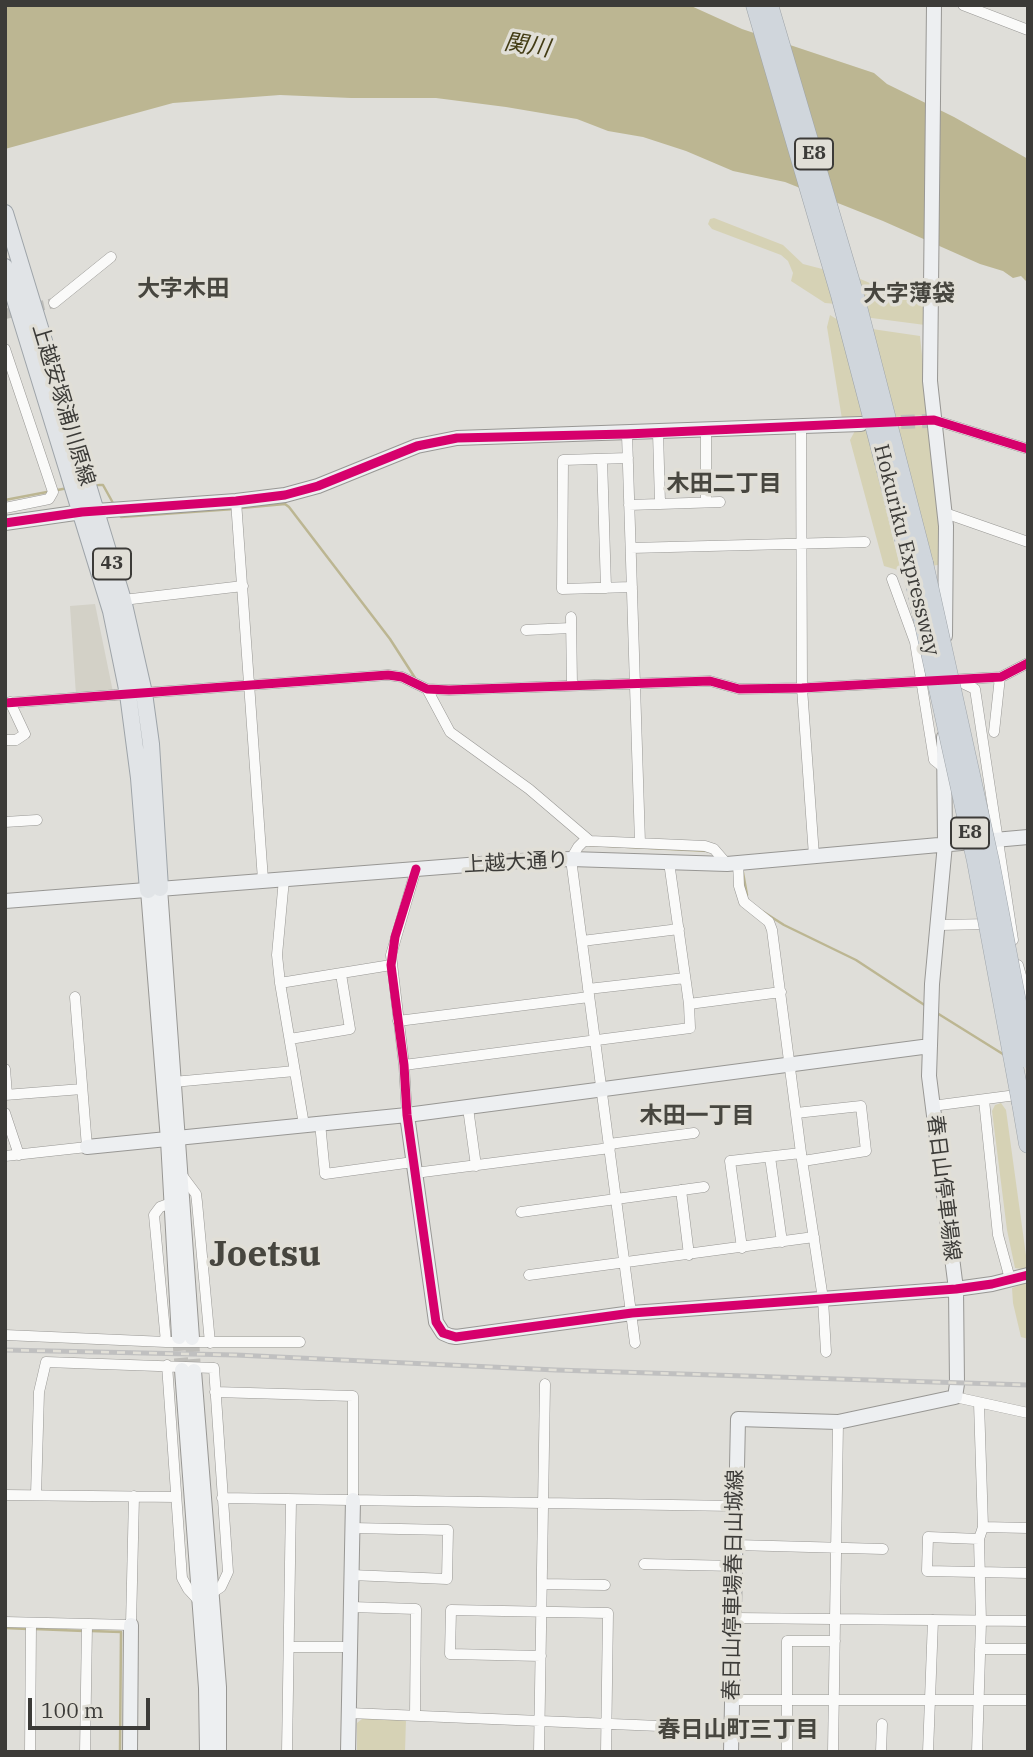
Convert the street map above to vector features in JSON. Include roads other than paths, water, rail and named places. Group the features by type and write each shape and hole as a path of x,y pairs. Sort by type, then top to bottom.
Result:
{"highway":[{"name":"Hokuriku Expressway","path":"755,5 917,564 1024,1098 1028,1144"},
{"name":"Hokuriku Expressway","path":"769,5 857,303 917,564 988,849 1028,1059"}],"main road":[{"name":"上越安塚浦川原線","path":"5,213 88,511 111,611 136,694"},
{"name":"上越安塚浦川原線","path":"5,267 88,511 123,600 136,694 139,779 154,889"}],"street":[{"path":"962,5 1028,30"},
{"name":"春日山停車場線","path":"934,7 930,381 931,420 945,513 951,681 944,768 945,844 932,984 930,1046 933,1106 956,1289 955,1397"},
{"path":"54,303 110,257"},
{"path":"5,349 53,492 49,499 5,508"},
{"path":"931,420 1028,449"},
{"path":"5,523 88,511 285,495 317,486 410,449 457,438 861,424"},
{"path":"801,426 802,688 814,856"},
{"path":"705,429 706,502"},
{"path":"658,432 660,503"},
{"path":"627,433 640,843"},
{"path":"628,458 563,460 562,589 632,587"},
{"path":"602,459 606,588"},
{"path":"236,501 263,880"},
{"path":"629,505 720,502"},
{"path":"945,513 1028,542"},
{"path":"631,548 865,542"},
{"path":"892,579 915,642 934,760 944,768"},
{"path":"123,600 243,586"},
{"path":"526,629 571,622 572,685"},
{"path":"5,740 16,740 25,734 8,703 388,675 402,677 427,689 710,681 739,689 802,688 999,677 1028,663"},
{"path":"995,732 999,677"},
{"path":"951,681 975,689 1016,959 1028,1000"},
{"path":"427,689 450,732 529,789 590,841"},
{"path":"5,822 37,820"},
{"name":"上越大通り","path":"5,901 284,878 571,859 732,863 1028,837"},
{"path":"635,1343 571,859 584,841 705,846 714,849 732,863 744,902 768,922 772,930 823,1299 826,1352"},
{"path":"404,1065 690,1028 669,862"},
{"path":"416,869 395,937 391,965 414,1168 436,1322 443,1333 456,1337 632,1313 956,1289 1028,1275"},
{"path":"284,878 277,955 279,983 304,1125"},
{"path":"154,889 173,1082 171,1203 179,1339"},
{"path":"154,889 173,1139 180,1174 179,1339"},
{"path":"939,925 1011,924"},
{"path":"582,941 679,929"},
{"path":"279,983 391,965"},
{"path":"290,1039 350,1029 341,974"},
{"path":"398,1021 685,978"},
{"path":"689,1004 781,992"},
{"path":"75,997 87,1147"},
{"path":"5,1156 468,1108 930,1046"},
{"path":"5,1069 6,1095 82,1089"},
{"path":"173,1082 295,1070"},
{"path":"933,1106 1024,1098"},
{"path":"984,1100 998,1235 1010,1279"},
{"path":"742,1248 730,1161 866,1151 861,1106 796,1113"},
{"path":"468,1108 476,1166"},
{"path":"5,1113 19,1155"},
{"path":"320,1123 325,1174 476,1166 694,1133"},
{"path":"770,1157 782,1242"},
{"path":"180,1174 191,1187 197,1202 210,1343"},
{"path":"521,1212 704,1187"},
{"path":"681,1190 689,1255"},
{"path":"529,1276 814,1237"},
{"path":"5,1335 179,1339 210,1343 300,1342"},
{"path":"36,1495 39,1392 46,1362 214,1368 228,1573 221,1587 212,1593"},
{"path":"167,1365 182,1578 199,1602"},
{"path":"207,1752 206,1688 199,1602 188,1371 212,1593 219,1687 219,1752"},
{"path":"539,1752 545,1384"},
{"path":"215,1392 353,1396 348,1752"},
{"path":"833,1752 838,1422 955,1397 1028,1413"},
{"path":"977,1752 981,1622 979,1539 983,1527 979,1403"},
{"name":"春日山停車場春日山城線","path":"731,1752 738,1419 838,1422"},
{"path":"5,1495 176,1497"},
{"path":"130,1752 134,1496"},
{"path":"222,1498 736,1506"},
{"path":"287,1752 291,1500"},
{"path":"983,1527 1028,1528"},
{"path":"351,1576 447,1579 448,1530 352,1528"},
{"path":"979,1539 928,1537 927,1571 1028,1573"},
{"path":"736,1545 883,1549"},
{"path":"644,1564 735,1566"},
{"path":"542,1584 605,1585"},
{"path":"351,1607 416,1609 415,1715"},
{"path":"541,1656 450,1654 451,1610 608,1613 606,1752"},
{"path":"735,1618 1028,1621"},
{"path":"928,1752 933,1620"},
{"path":"5,1622 131,1625"},
{"path":"30,1752 31,1624"},
{"path":"85,1752 87,1625"},
{"path":"787,1752 788,1641 835,1641"},
{"path":"289,1647 350,1647"},
{"path":"980,1649 1028,1649"},
{"path":"733,1700 1028,1700"},
{"path":"349,1713 731,1729"},
{"path":"881,1752 882,1724"}],"water":[{"name":"関川","path":"5,5 689,5 742,29 874,73 887,84 954,117 1028,159 1028,283 1021,276 1013,278 1003,271 980,264 785,182 733,171 686,151 643,137 608,131 577,119 506,107 436,98 280,95 173,103 5,149"}],"waterway":[{"path":"96,485 103,485 113,503"},
{"path":"5,500 68,488"},
{"path":"241,508 285,504 289,507 390,639 417,681"},
{"path":"120,515 234,509"},
{"path":"590,845 708,851"},
{"path":"742,867 747,895"},
{"path":"762,911 784,925 856,960 926,1006"},
{"path":"937,1013 1006,1056"},
{"path":"5,1628 28,1629"},
{"path":"35,1629 84,1631"},
{"path":"91,1631 121,1632 120,1752"}],"tunnel":[{"path":"5,314 54,303"},
{"path":"880,423 927,421"},
{"path":"179,1337 182,1370"},
{"path":"192,1338 194,1371"}],"railway":[{"path":"5,1350 236,1355 556,1370 1028,1385"}],"district":[{"name":"大字木田","path":"183,289"},
{"name":"大字薄袋","path":"909,294"},
{"name":"木田二丁目","path":"724,484"},
{"name":"木田一丁目","path":"697,1116"},
{"name":"Joetsu","path":"265,1256"},
{"name":"春日山町三丁目","path":"738,1730"}]}
